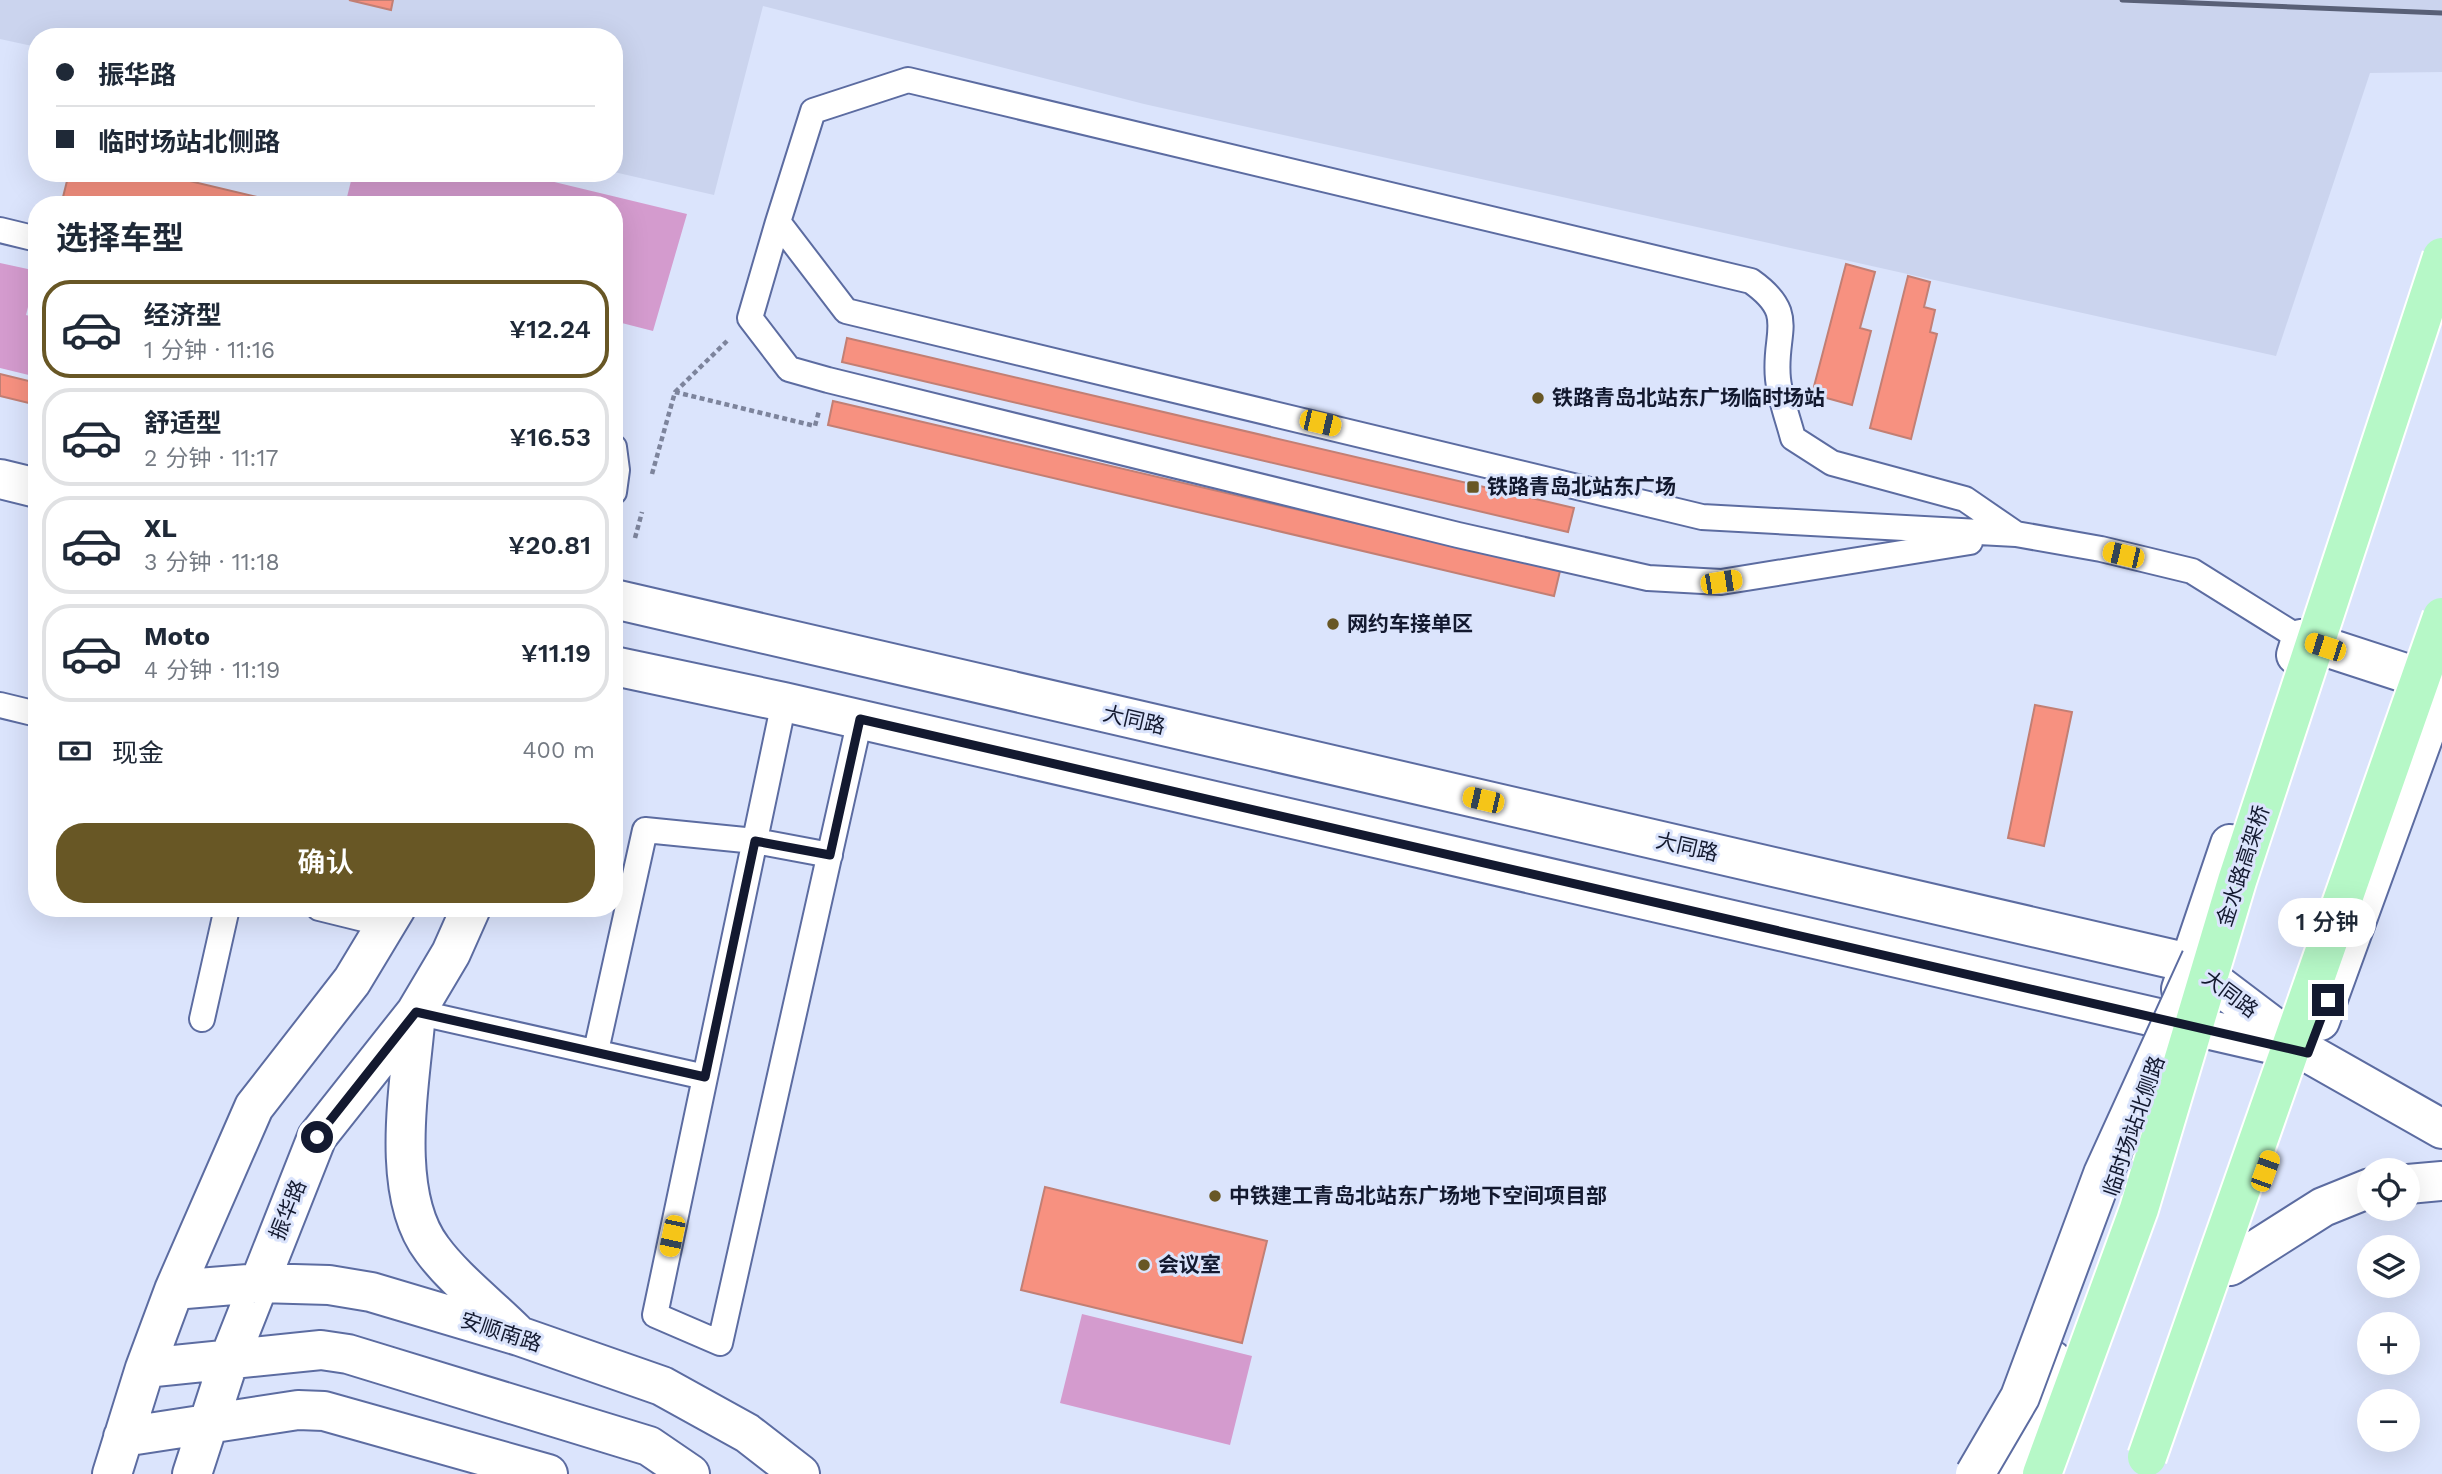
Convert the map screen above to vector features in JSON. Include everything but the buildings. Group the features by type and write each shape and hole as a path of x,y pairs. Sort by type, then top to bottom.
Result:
{"main road":[{"name":"金水路高架桥","path":"2042,1474 2139,1209 2237,881 2442,257"},
{"path":"2151,1468 2442,617"}],"street":[{"path":"0,479 28,486"},
{"name":"大同路","path":"623,602 2189,963 2308,1053"},
{"path":"2151,1468 2230,1266 2442,685 2301,639"},
{"name":"临时场站北侧路","path":"2012,1474 2301,639"},
{"name":"大同路","path":"623,668 860,719 2171,1019 2308,1053"},
{"path":"1975,1474 2020,1397 2103,1174 2237,881"},
{"path":"112,1474 145,1368 174,1290 254,1107 352,981 391,917"},
{"name":"振华路","path":"192,1474 205,1425 230,1357 317,1137 416,1012 451,953 467,917"},
{"path":"416,1012 406,1160 412,1207 431,1248 519,1336"},
{"path":"2308,1053 2442,1129"},
{"path":"2420,1183 2442,1181"},
{"path":"2230,1266 2323,1207 2357,1193"},
{"name":"安顺南路","path":"174,1290 259,1283 329,1284 371,1292 519,1336 662,1386 747,1433 800,1474"},
{"path":"145,1368 230,1357 321,1350 348,1354 649,1446 690,1474"},
{"path":"122,1437 298,1410 324,1411 548,1474"}],"lane":[{"path":"908,80 1751,281 1768,292 1782,315 1778,378 1793,438 1832,463 1965,499 2016,534 1721,582 1648,578 1458,535 789,369 750,318 813,111 908,80"},
{"path":"778,222 846,311 1702,517 2016,534 2192,570 2301,639"},
{"path":"0,230 28,237"},
{"path":"784,702 656,1315 720,1343 860,719"},
{"path":"0,705 28,712"},
{"path":"596,1051 645,830 755,841 830,855"},
{"path":"202,1019 225,917"},
{"path":"416,1012 705,1077"}],"path":[{"path":"649,485 675,392 750,318"},
{"path":"675,392 815,426 828,380"},
{"path":"635,538 646,498"}],"shaded area":[{"path":"0,0 2442,0 2442,72 2370,73 2276,356 1144,104 763,6 714,195 623,174 623,28 28,28 28,45 0,39"},
{"path":"351,182 554,182 612,196 347,196"},
{"path":"623,199 687,214 653,331 623,323"},
{"path":"0,263 28,269 28,375 0,368"},
{"path":"1082,1314 1252,1356 1230,1445 1060,1403"}],"railway":[{"path":"2122,0 2442,13"}],"place":[{"name":"铁路青岛北站东广场临时场站","path":"1538,398"},
{"name":"铁路青岛北站东广场","path":"1473,487"},
{"name":"网约车接单区","path":"1333,624"},
{"name":"中铁建工青岛北站东广场地下空间项目部","path":"1215,1196"},
{"name":"会议室","path":"1144,1265"}],"route":[{"path":"317,1137 416,1012 705,1077 755,841 830,855 860,719 2144,1013 2308,1053 2328,1000"}]}
